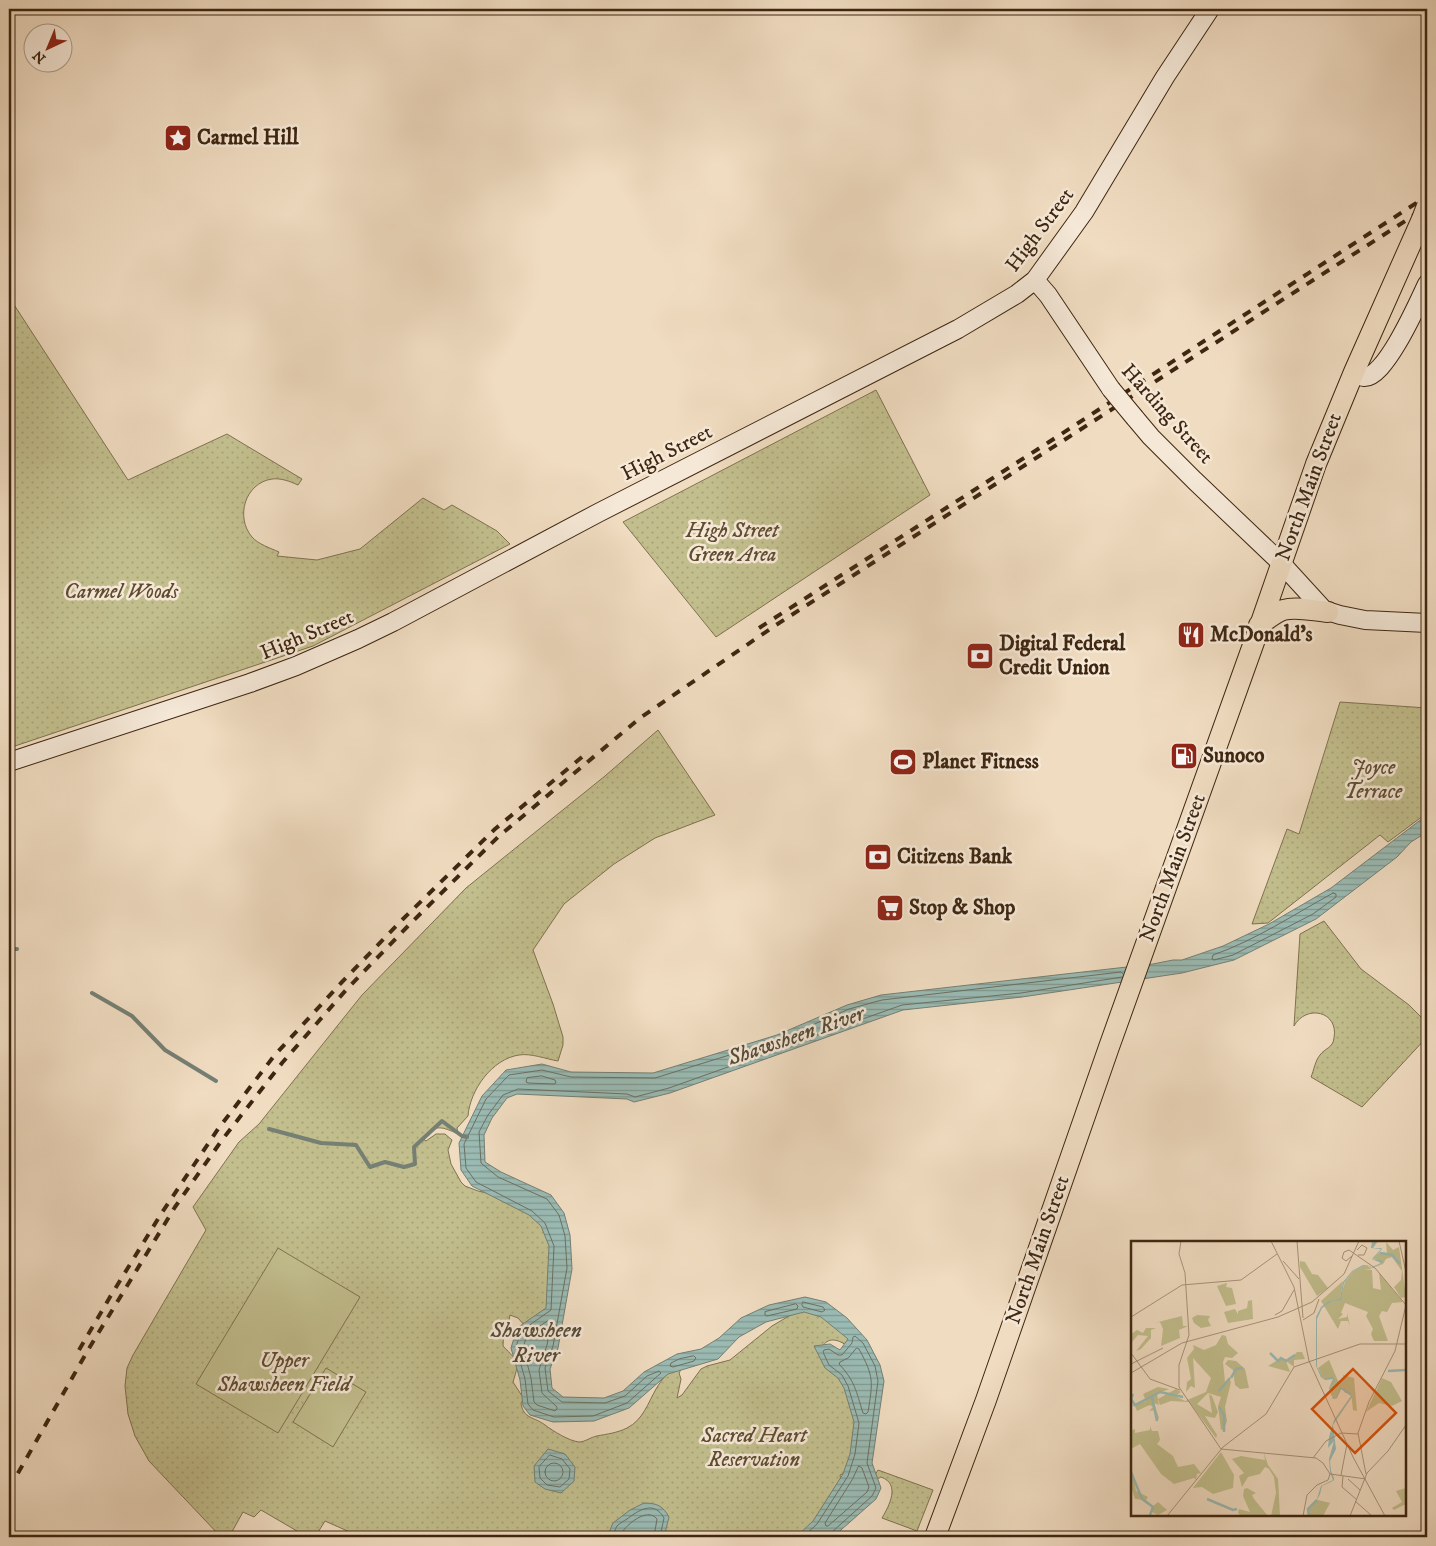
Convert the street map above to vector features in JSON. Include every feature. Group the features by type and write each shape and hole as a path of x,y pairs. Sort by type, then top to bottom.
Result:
{"main road":[{"name":"High Street","path":"9,762 250,683 296,666 358,639 394,622 590,517 950,333 1017,294 1035,280 1084,212 1165,77 1210,9"},
{"name":"North Main Street","path":"935,1537 986,1400 1122,1009 1316,464 1424,212"},
{"name":"Harding Street","path":"1035,280 1048,295 1111,389 1151,437 1281,563 1320,606 1328,612"},
{"path":"1354,372 1364,377 1371,375 1380,367 1399,341 1427,284"},
{"path":"1259,625 1276,613 1294,609 1328,612 1365,620 1427,623"}],"green space":[{"name":"Carmel Woods","path":"9,297 128,480 227,434 302,479 298,485 279,479 263,482 255,487 245,502 244,520 247,529 257,542 279,552 277,556 317,560 360,549 423,498 444,510 452,505 497,531 510,544 313,646 9,748"},
{"name":"High Street Green Area","path":"876,390 930,495 716,637 623,522"},
{"name":"Joyce Terrace","path":"1340,702 1427,708 1427,813 1388,842 1380,835 1268,923 1252,924 1287,829 1299,834"},
{"name":"Sacred Heart Reservation","path":"658,730 715,815 655,838 614,864 564,904 533,950 563,1037 563,1045 558,1061 533,1055 519,1055 500,1063 484,1077 478,1086 473,1096 468,1116 457,1128 458,1134 439,1128 431,1130 423,1139 426,1141 436,1134 445,1134 452,1140 448,1150 451,1164 465,1186 496,1195 535,1213 556,1245 556,1310 525,1326 518,1318 510,1315 509,1320 501,1325 504,1327 503,1346 515,1359 517,1365 513,1382 524,1399 521,1403 527,1415 561,1435 579,1442 623,1430 633,1425 641,1416 658,1386 670,1370 682,1368 679,1373 681,1379 677,1398 682,1395 701,1369 730,1360 772,1326 814,1301 857,1334 846,1345 839,1341 830,1340 822,1347 870,1403 845,1473 840,1475 841,1480 804,1537 361,1537 325,1521 315,1537 293,1537 297,1531 261,1510 254,1517 243,1512 229,1537 221,1537 149,1461 135,1436 128,1414 125,1386 127,1368 133,1355 206,1230 193,1207 239,1142 259,1124 362,995 466,888 605,776"},
{"path":"1324,921 1361,969 1409,1005 1427,1023 1427,1037 1362,1107 1311,1077 1318,1057 1333,1041 1334,1029 1332,1022 1327,1017 1313,1013 1299,1019 1294,1026 1300,934"},
{"name":"Upper Shawsheen Field","path":"278,1248 360,1297 278,1433 196,1384"},
{"path":"326,1368 366,1392 333,1447 293,1422"},
{"path":"878,1470 933,1490 917,1531 882,1518 888,1508 892,1490 887,1480 881,1477 875,1480 873,1478"}],"water":[{"name":"Shawsheen River","path":"1427,815 1427,832 1411,842 1397,857 1316,919 1234,960 1182,973 1022,997 903,1010 670,1093 634,1102 627,1099 517,1094 507,1098 492,1118 484,1135 485,1162 501,1172 551,1195 564,1213 570,1235 572,1269 558,1348 550,1369 552,1388 563,1397 604,1398 623,1391 644,1372 677,1354 701,1349 719,1338 741,1318 769,1305 805,1297 826,1302 847,1318 867,1340 880,1365 884,1381 872,1463 881,1488 876,1499 833,1537 796,1537 813,1521 843,1474 850,1454 854,1422 844,1388 838,1378 825,1368 814,1346 830,1344 840,1350 848,1339 821,1317 804,1312 766,1322 739,1337 718,1359 668,1374 629,1408 594,1421 553,1422 530,1415 523,1406 520,1380 511,1348 517,1328 546,1308 549,1246 541,1226 529,1215 472,1186 461,1170 459,1143 482,1096 506,1070 542,1064 571,1072 653,1073 777,1035 847,1005 881,995 1182,960 1223,946 1269,924 1331,888"},
{"path":"548,1449 565,1454 575,1467 574,1481 561,1493 545,1489 535,1482 534,1466"},
{"path":"644,1503 659,1506 669,1517 664,1537 607,1537 613,1523 630,1510"}],"waterway":[{"path":"9,949 17,949"},
{"path":"92,993 132,1016 165,1050 216,1081"},
{"path":"269,1129 321,1143 356,1145 370,1167 385,1162 404,1167 415,1164 414,1147 442,1121 462,1136 467,1137"}],"railway":[{"path":"759,628 1427,196"},
{"path":"9,1489 88,1350 175,1207 222,1140 282,1063 346,990 498,837 640,718 776,625 1427,207"},
{"path":"79,1350 161,1214 218,1129 274,1056 403,919 495,829 588,752"}],"place":[{"name":"Carmel Hill","path":"178,138"},
{"name":"McDonald's","path":"1191,635"},
{"name":"Digital Federal Credit Union","path":"980,656"},
{"name":"Sunoco","path":"1184,756"},
{"name":"Planet Fitness","path":"903,762"},
{"name":"Citizens Bank","path":"878,857"},
{"name":"Stop & Shop","path":"890,908"}]}
